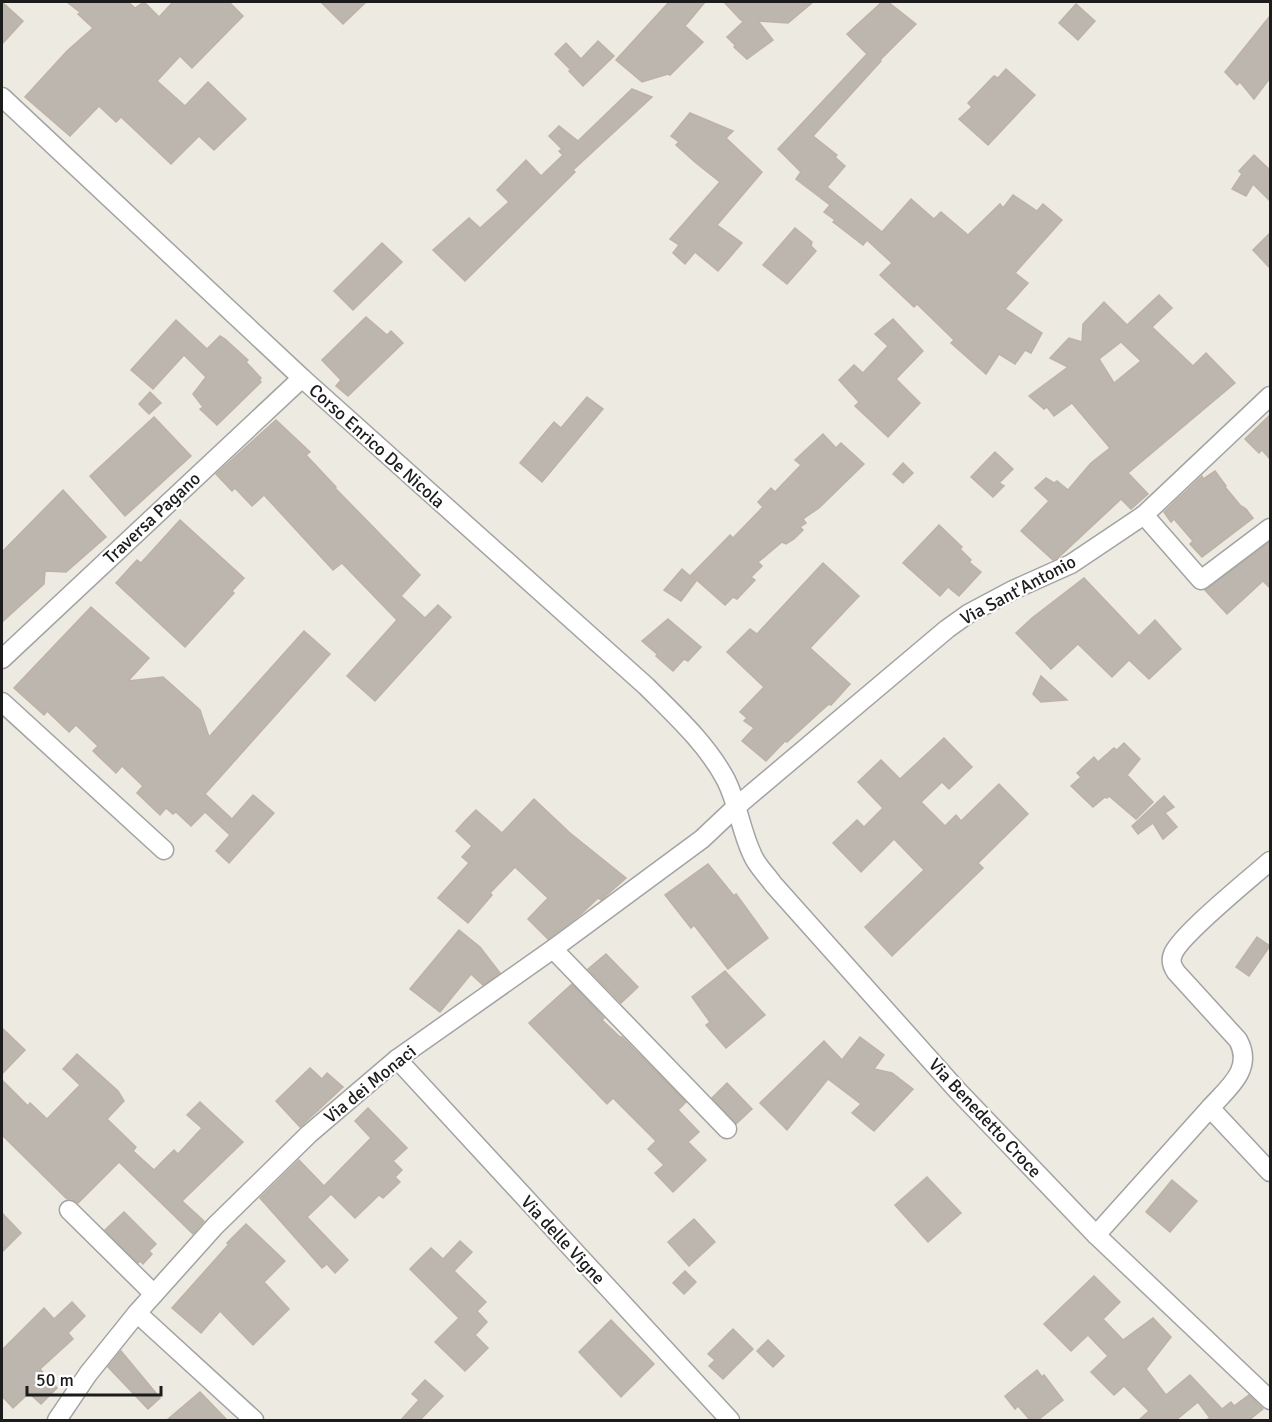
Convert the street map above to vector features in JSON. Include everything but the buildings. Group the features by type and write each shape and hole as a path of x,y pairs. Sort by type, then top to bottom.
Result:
{"street":[{"name":"Corso Enrico De Nicola","path":"2,97 302,378 646,686 679,718 704,748 720,772 737,806"},
{"name":"Traversa Pagano","path":"2,658 302,378"},
{"name":"Via Sant'Antonio","path":"737,806 947,629 968,614 1013,590 1071,564 1144,515 1270,396"},
{"path":"1144,515 1201,580 1270,528"},
{"path":"2,702 164,850"},
{"name":"Via dei Monaci","path":"57,1420 88,1374 137,1313 214,1226 309,1134 397,1059 554,949 702,838 737,806"},
{"name":"Via Benedetto Croce","path":"737,806 752,855 773,884 957,1090 1096,1235 1270,1400"},
{"path":"1096,1235 1239,1074 1244,1063 1242,1048 1238,1040 1176,972 1172,958 1176,949 1193,930 1270,861"},
{"path":"554,949 727,1129"},
{"name":"Via delle Vigne","path":"397,1059 730,1420"},
{"path":"1210,1108 1270,1172"},
{"path":"69,1210 154,1294"},
{"path":"137,1313 254,1420"}]}
